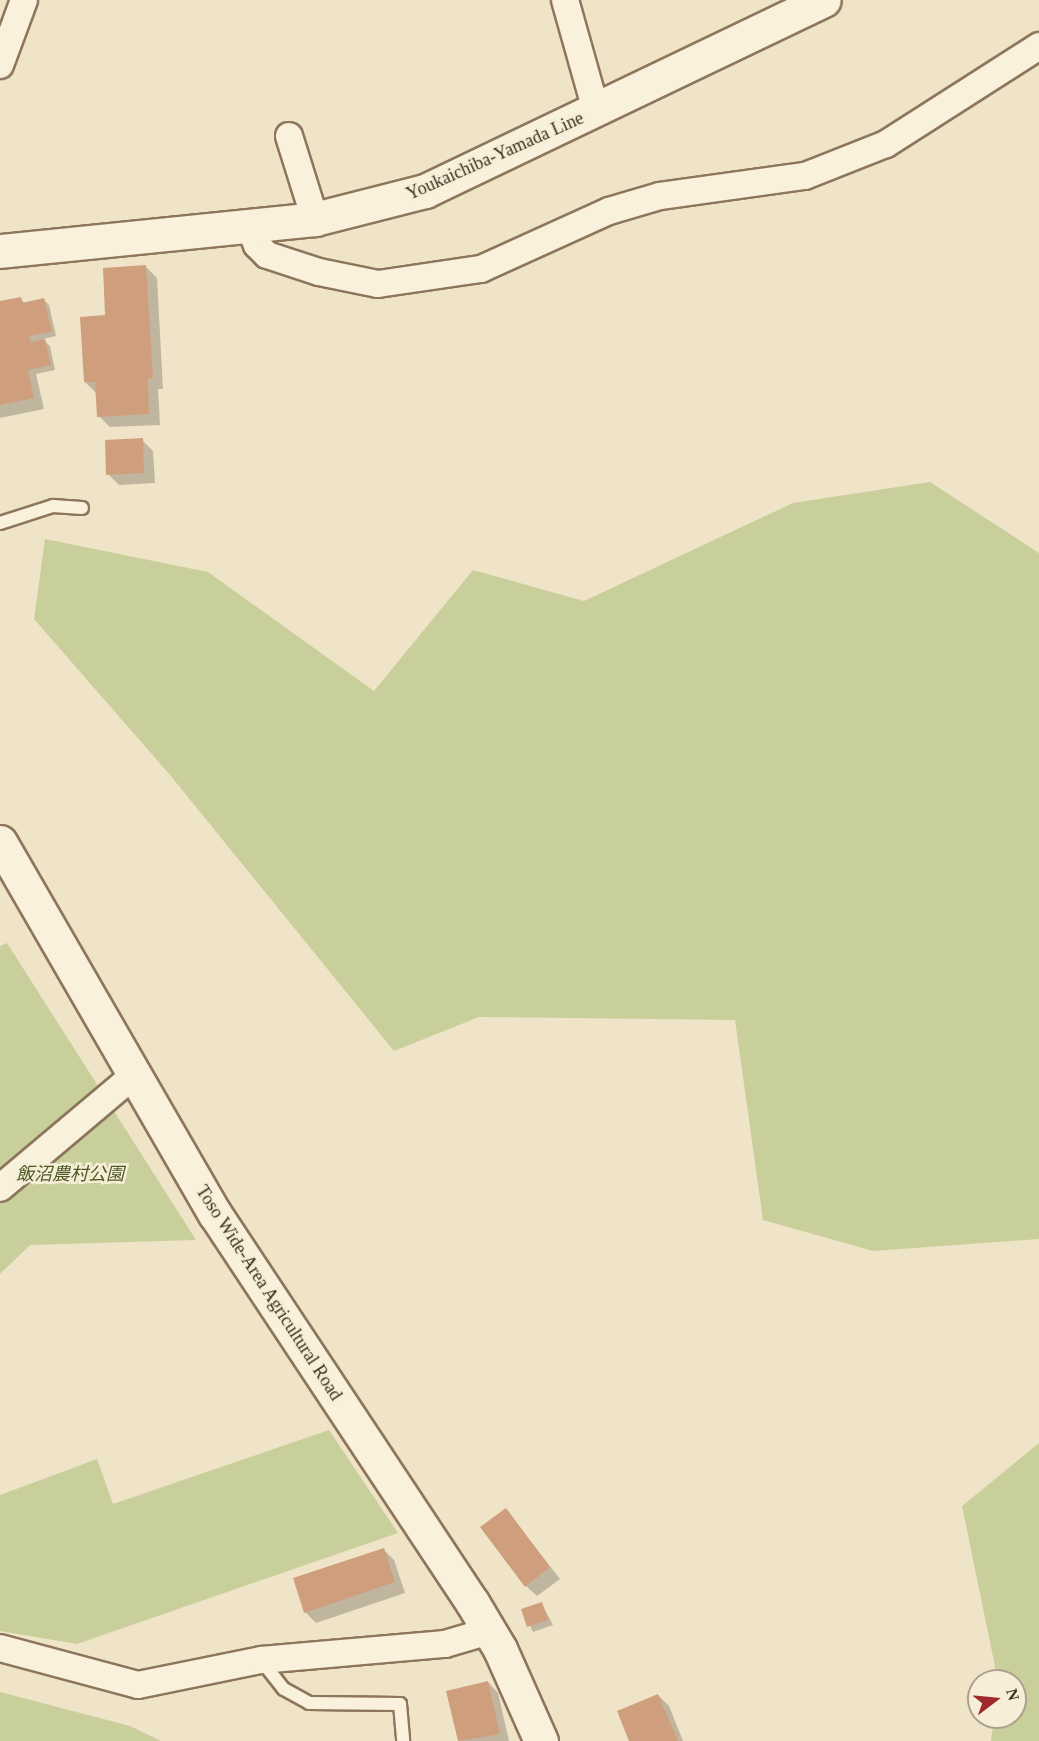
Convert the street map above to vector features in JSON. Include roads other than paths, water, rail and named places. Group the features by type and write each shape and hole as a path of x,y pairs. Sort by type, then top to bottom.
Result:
{"street":[{"path":"0,65 24,0"},
{"path":"565,0 596,110"},
{"name":"Youkaichiba-Yamada Line","path":"0,251 315,219 425,191 824,0"},
{"path":"250,227 257,245 267,255 319,272 378,284 481,269 609,211 660,196 805,176 886,144 1039,46"},
{"path":"289,136 315,219"},
{"name":"Toso Wide-Area Agricultural Road","path":"0,842 133,1076 215,1214 489,1631 542,1741"},
{"path":"0,1188 133,1076"},
{"path":"0,1647 138,1685 261,1660 445,1644 489,1631"}],"lane":[{"path":"0,523 53,506 82,508"},
{"path":"261,1660 284,1689 309,1703 400,1704 403,1741"}],"park label":[{"name":"飯沼農村公園","path":"70,1174"}]}
